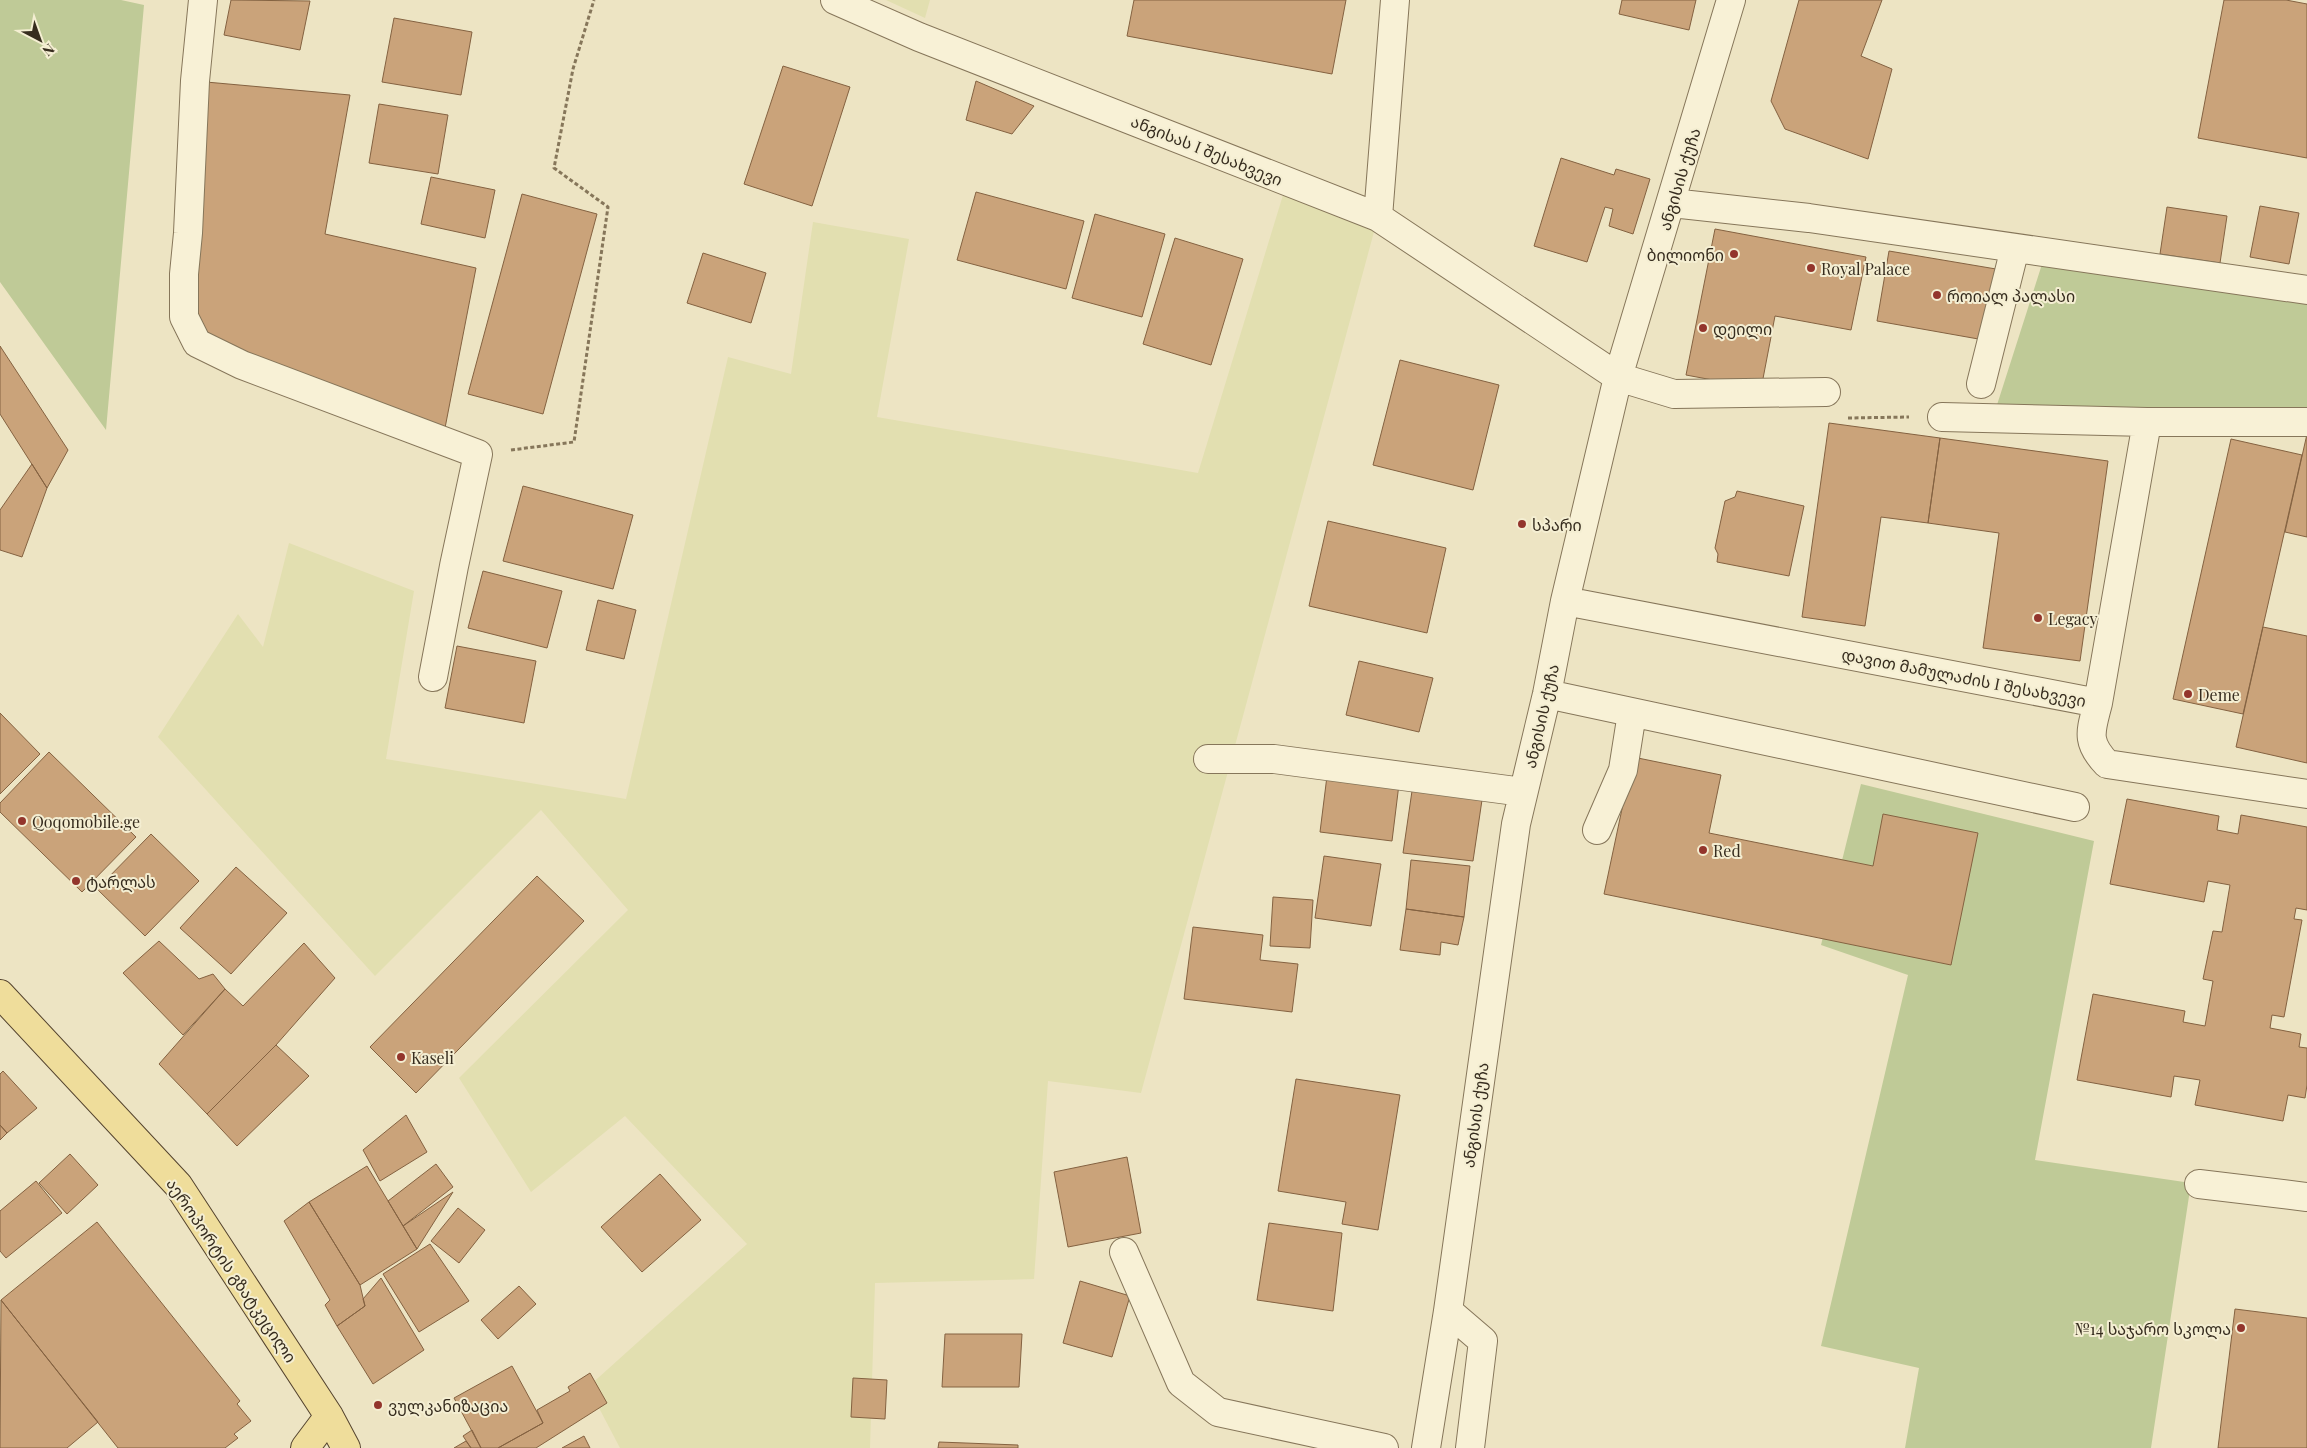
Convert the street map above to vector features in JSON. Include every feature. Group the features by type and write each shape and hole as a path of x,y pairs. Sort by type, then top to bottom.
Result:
{"main road":[{"name":"აეროპორტის გზატკეცილი","path":"0,994 178,1185 329,1416 346,1448"},
{"path":"305,1448 329,1416"}],"street":[{"path":"203,0 195,81 188,232 184,274 184,317 197,343 242,366 478,454 433,677"},
{"name":"ანგისას I შესახვევი","path":"834,0 920,37 1378,217 1618,377 1674,394 1826,392"},
{"path":"1378,217 1396,0"},
{"name":"ანგისის ქუჩა","path":"1426,1448 1448,1311 1516,824 1547,694 1565,601 1618,377 1672,203 1731,0"},
{"path":"1672,203 1809,218 2307,290"},
{"path":"1981,384 2015,248"},
{"path":"1942,417 2147,422 2307,422"},
{"path":"2098,703 2147,422"},
{"name":"დავით მამულაძის I შესახვევი","path":"1565,601 2098,703 2091,733 2095,752 2107,764 2307,794"},
{"path":"1547,694 2075,807"},
{"path":"1597,830 1623,770 1632,713"},
{"path":"1208,759 1274,759 1524,792"},
{"path":"2199,1184 2307,1197"},
{"path":"1124,1252 1181,1383 1218,1412 1384,1448"},
{"path":"1448,1311 1483,1341 1470,1448"}],"path":[{"path":"478,454 574,442 608,207 554,168 573,69 594,0"},
{"path":"1826,392 1839,391 1842,418 1942,417"}],"shaded area":[{"path":"886,0 930,0 925,18"},
{"path":"1287,182 1378,217 1141,1093 1048,1081 1034,1279 875,1283 870,1448 620,1448 588,1387 747,1244 625,1116 531,1192 459,1078 628,910 541,810 375,976 158,737 238,614 263,647 289,543 414,591 386,759 626,799 728,357 791,374 813,222 909,239 877,417 1198,473"}],"green space":[{"path":"0,0 121,0 144,5 106,430 0,282"},
{"path":"2043,261 2307,299 2307,413 1996,408"},
{"path":"1861,784 2094,841 2035,1160 2191,1183 2151,1448 1905,1448 1919,1368 1821,1346 1908,975 1821,945"}],"building":[{"path":"231,0 310,1 300,50 224,35"},
{"path":"1134,0 1346,0 1332,74 1127,36"},
{"path":"1622,0 1696,0 1689,30 1619,14"},
{"path":"1799,0 1882,0 1861,56 1892,69 1868,159 1785,129 1771,101"},
{"path":"2224,0 2286,0 2307,4 2307,158 2198,138"},
{"path":"394,18 472,32 461,95 382,82"},
{"path":"783,66 850,87 812,206 744,184"},
{"path":"195,81 350,95 325,234 476,268 445,428 203,336 192,310"},
{"path":"976,81 1034,106 1012,134 966,120"},
{"path":"379,104 448,115 438,174 369,163"},
{"path":"1561,158 1614,175 1616,169 1650,179 1633,234 1609,226 1613,209 1605,207 1587,262 1534,246"},
{"path":"431,177 495,190 485,238 421,224"},
{"path":"976,192 1084,221 1066,289 957,260"},
{"path":"522,194 597,214 543,414 468,394"},
{"path":"2260,206 2299,213 2289,264 2250,257"},
{"path":"2167,207 2227,216 2220,263 2160,254"},
{"path":"1095,214 1165,234 1142,317 1072,298"},
{"path":"1715,229 1866,257 1851,330 1775,316 1761,389 1686,375"},
{"path":"1175,238 1243,259 1211,365 1143,344"},
{"name":"როიალ პალასი","path":"1889,251 1996,269 1984,340 1877,321"},
{"path":"703,253 766,273 751,323 687,303"},
{"path":"0,346 68,450 47,488 0,414"},
{"path":"1400,360 1499,385 1473,490 1373,465"},
{"path":"1829,423 1940,438 1928,523 1881,517 1865,626 1802,617"},
{"path":"2307,434 2307,537 2285,532"},
{"path":"1940,438 2108,461 2080,661 1983,648 1999,533 1928,523"},
{"path":"2231,439 2302,455 2243,714 2173,699"},
{"path":"32,464 47,488 22,557 0,550 0,510"},
{"path":"523,486 633,515 613,589 503,561"},
{"path":"1737,491 1804,506 1789,576 1717,562 1718,554 1715,548 1725,501 1735,497"},
{"path":"1328,521 1446,548 1427,633 1309,606"},
{"path":"483,571 562,591 547,648 468,628"},
{"path":"598,600 636,610 624,659 586,650"},
{"path":"2263,627 2307,636 2307,763 2236,747"},
{"path":"457,646 536,661 524,723 445,708"},
{"path":"1359,661 1433,678 1419,732 1346,715"},
{"path":"0,713 40,754 0,794"},
{"path":"49,752 136,837 82,892 0,812 0,803"},
{"name":"Red","path":"1633,757 1721,775 1709,833 1873,866 1883,814 1978,833 1951,965 1604,894"},
{"path":"1327,776 1399,784 1392,841 1320,832"},
{"path":"1412,791 1482,800 1473,861 1403,853"},
{"path":"2127,799 2219,816 2217,830 2238,834 2241,815 2307,827 2307,910 2296,908 2294,919 2302,920 2284,1017 2272,1015 2270,1028 2301,1034 2299,1047 2307,1048 2307,1085 2305,1098 2288,1095 2283,1121 2195,1105 2200,1080 2174,1076 2171,1097 2077,1080 2093,994 2185,1011 2183,1022 2205,1026 2213,981 2203,979 2213,931 2222,932 2230,885 2208,881 2204,902 2110,884"},
{"path":"151,834 199,881 145,936 97,889"},
{"path":"1324,856 1381,864 1371,926 1315,918"},
{"path":"1411,860 1470,866 1464,917 1406,909"},
{"path":"236,867 287,913 231,974 180,928"},
{"path":"537,876 584,921 416,1093 370,1047"},
{"path":"1273,897 1313,900 1310,948 1270,946"},
{"path":"1406,909 1464,917 1458,945 1441,942 1440,955 1400,950"},
{"path":"1193,927 1263,935 1260,960 1298,964 1292,1012 1184,999"},
{"path":"159,941 199,979 213,974 225,989 183,1035 123,973"},
{"path":"304,943 335,978 276,1045 207,1114 159,1064 225,989 243,1006"},
{"path":"276,1045 309,1076 237,1146 207,1114"},
{"path":"3,1071 37,1108 7,1133 0,1125 0,1074"},
{"path":"1296,1079 1400,1095 1378,1230 1342,1224 1346,1202 1278,1191"},
{"path":"406,1115 427,1152 380,1181 363,1150"},
{"path":"0,1125 7,1133 0,1140"},
{"path":"70,1154 98,1185 67,1214 39,1183"},
{"path":"1127,1157 1141,1233 1068,1247 1054,1172"},
{"path":"436,1164 453,1187 403,1226 388,1201"},
{"path":"367,1166 417,1249 360,1285 309,1202"},
{"path":"660,1174 701,1220 642,1272 601,1227"},
{"path":"36,1181 62,1213 6,1258 0,1251 0,1211"},
{"path":"453,1192 417,1249 403,1226"},
{"path":"309,1202 360,1285 365,1306 337,1326 325,1305 330,1300 284,1221"},
{"path":"458,1208 485,1230 459,1263 431,1241"},
{"path":"97,1222 240,1401 237,1404 251,1421 234,1434 238,1438 225,1448 118,1448 1,1300"},
{"path":"1269,1223 1342,1233 1333,1311 1257,1300"},
{"path":"430,1244 469,1301 419,1332 383,1274"},
{"path":"381,1278 424,1350 373,1384 337,1326 365,1306 363,1299"},
{"path":"1080,1281 1130,1296 1112,1357 1063,1343"},
{"path":"519,1286 536,1304 498,1339 481,1320"},
{"path":"1,1300 98,1422 67,1448 0,1448"},
{"path":"2235,1309 2307,1318 2307,1448 2218,1448"},
{"path":"945,1334 1022,1334 1019,1387 942,1387"},
{"path":"512,1366 543,1423 498,1448 481,1448 454,1398"},
{"path":"590,1373 607,1403 536,1448 498,1448 543,1423 537,1410 570,1391 568,1387"},
{"path":"853,1378 887,1380 885,1419 851,1417"},
{"path":"472,1430 481,1448 471,1448 463,1436"},
{"path":"584,1436 590,1448 562,1448"},
{"path":"466,1441 471,1448 454,1448"},
{"path":"939,1442 1018,1445 1018,1448 938,1448"}],"place":[{"name":"ბილიონი","path":"1734,254"},
{"name":"Royal Palace","path":"1811,268"},
{"name":"როიალ პალასი","path":"1937,295"},
{"name":"დეილი","path":"1703,328"},
{"name":"სპარი","path":"1522,524"},
{"name":"Legacy","path":"2038,618"},
{"name":"Deme","path":"2188,694"},
{"name":"Qoqomobile.ge","path":"22,821"},
{"name":"Red","path":"1703,850"},
{"name":"ტარლას","path":"76,881"},
{"name":"Kaseli","path":"401,1057"},
{"name":"№14 საჯარო სკოლა","path":"2241,1328"},
{"name":"ვულკანიზაცია","path":"378,1405"}]}
